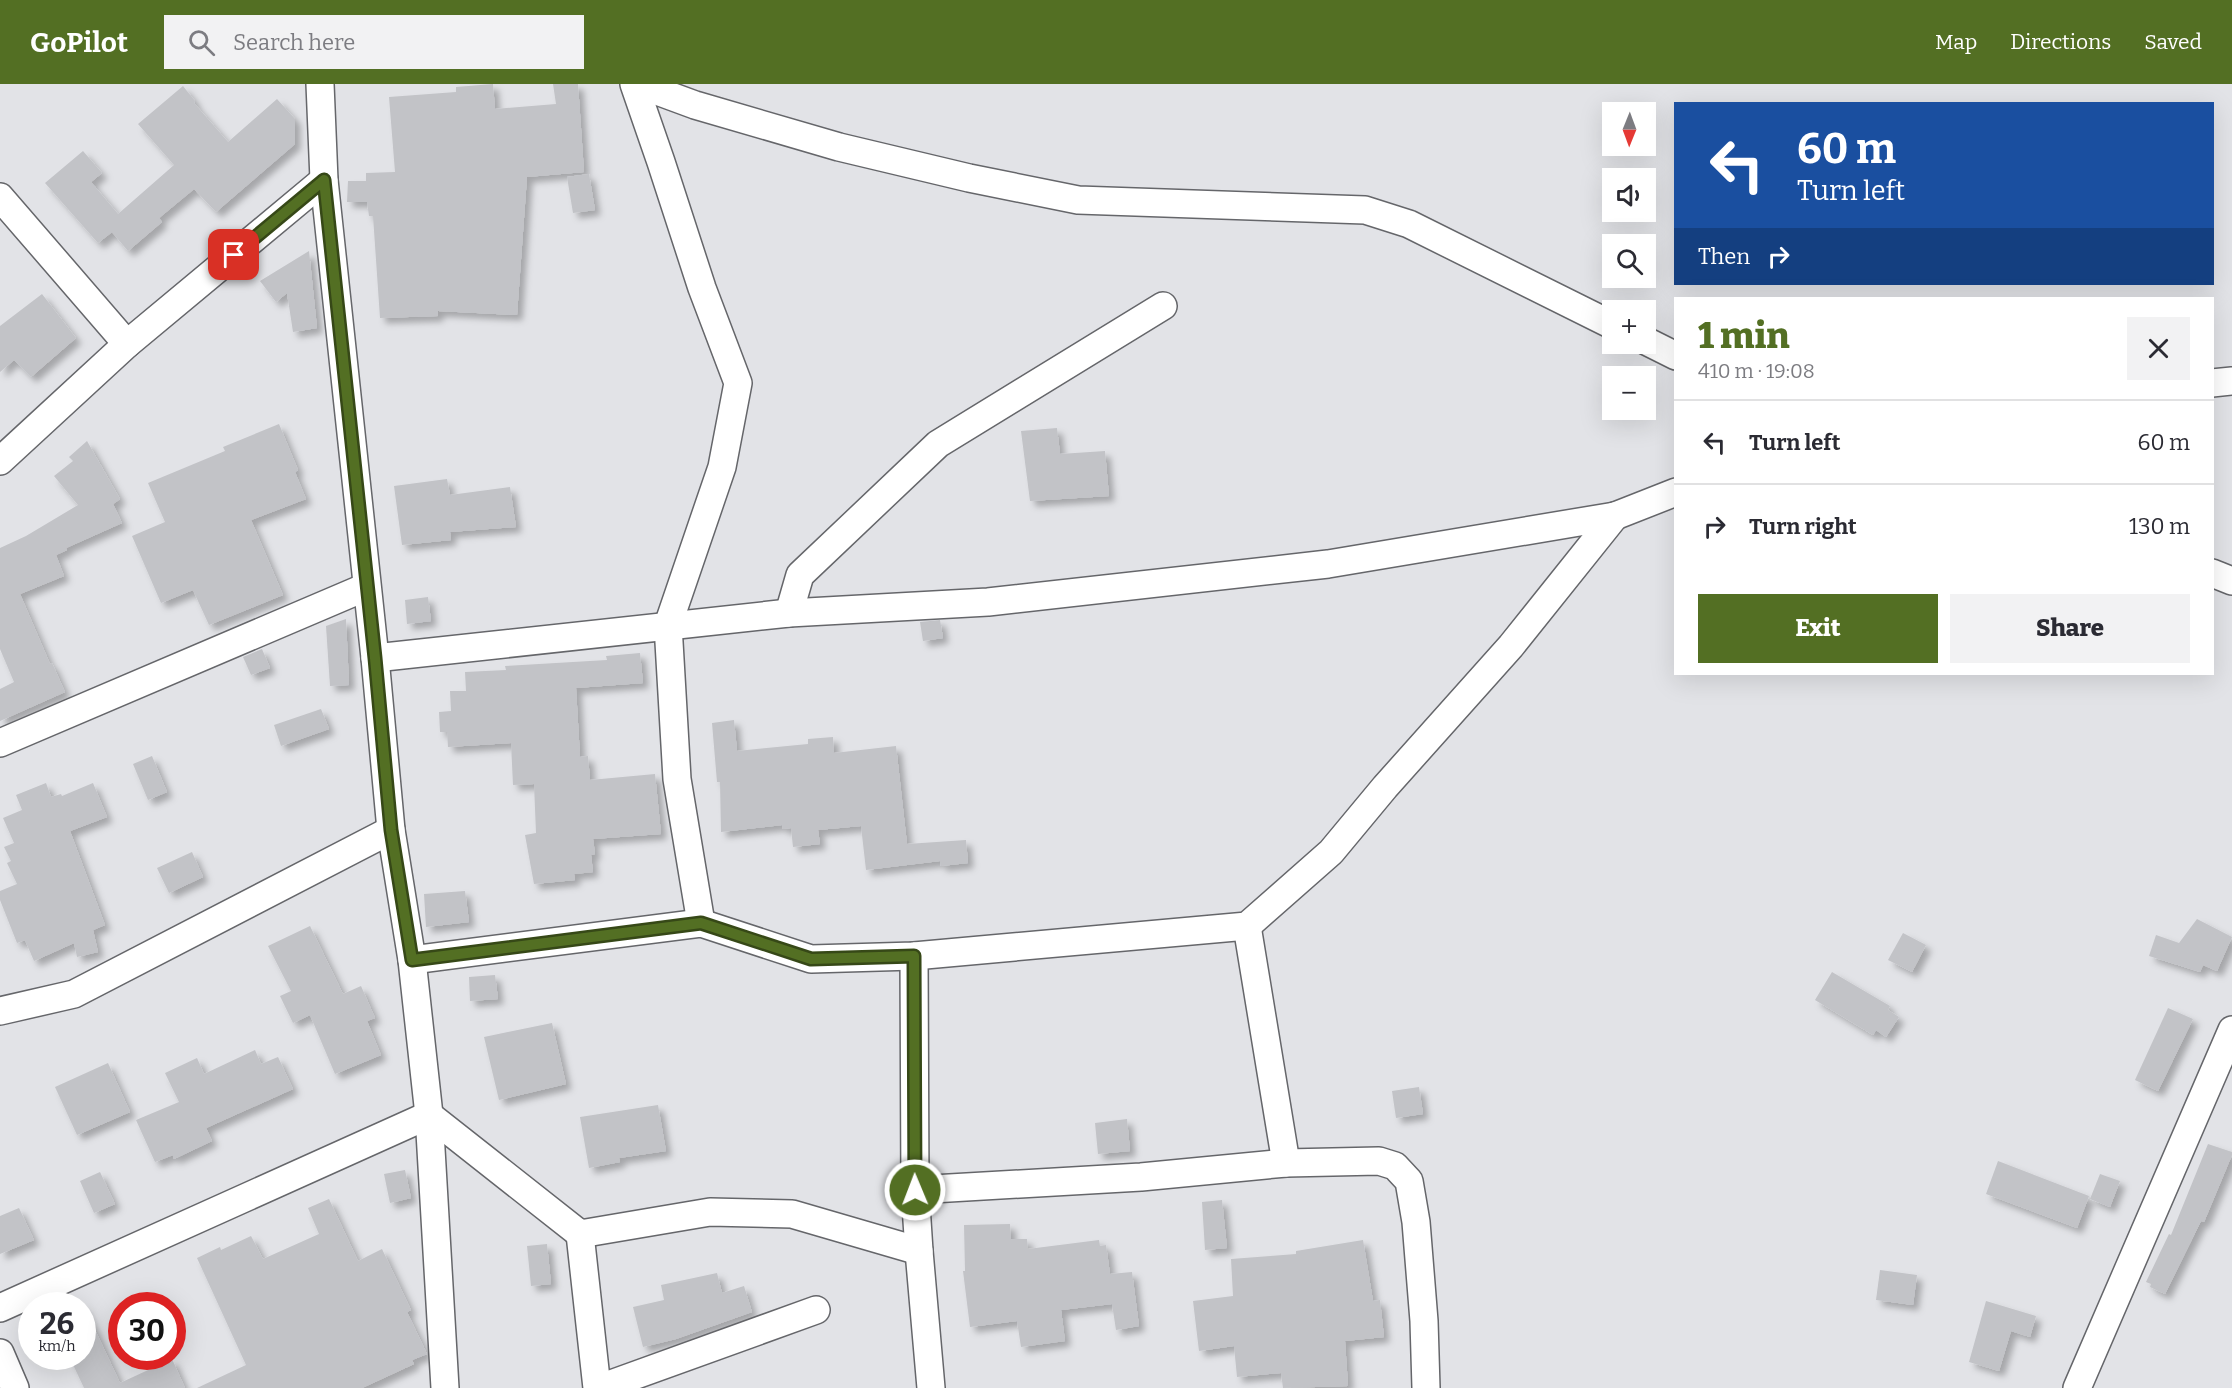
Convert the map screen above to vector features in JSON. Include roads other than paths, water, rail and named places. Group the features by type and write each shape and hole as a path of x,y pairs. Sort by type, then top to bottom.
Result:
{"street":[{"path":"320,84 324,180 391,830 412,960 429,1115 445,1388"},
{"path":"636,84 695,105 839,147 969,178 1078,200 1365,210 1409,224 1602,320"},
{"path":"636,84 702,288 738,383 722,467 668,625 677,779 701,923"},
{"path":"0,461 127,344 324,180"},
{"path":"0,197 127,344"},
{"path":"789,613 800,575 938,444 1163,306"},
{"path":"1656,346 1674,355"},
{"path":"2214,383 2232,381"},
{"path":"375,658 789,613 988,602 1328,564 1615,516 1674,493"},
{"path":"412,960 701,923 811,959 914,956 1247,926 1331,852 1385,787 1511,646 1615,516"},
{"path":"2214,574 2232,581"},
{"path":"0,743 366,587"},
{"path":"0,1011 74,994 391,830"},
{"path":"1247,926 1286,1163"},
{"path":"914,956 915,1190 931,1388"},
{"path":"2077,1388 2232,1030"},
{"path":"429,1115 580,1234 599,1388 816,1310"},
{"path":"0,1308 429,1115"},
{"path":"915,1190 1141,1177 1286,1163 1379,1161 1395,1166 1408,1181 1416,1222 1424,1321 1426,1388"},
{"path":"580,1234 710,1212 792,1214 919,1251"},
{"path":"0,1353 15,1388"}]}
